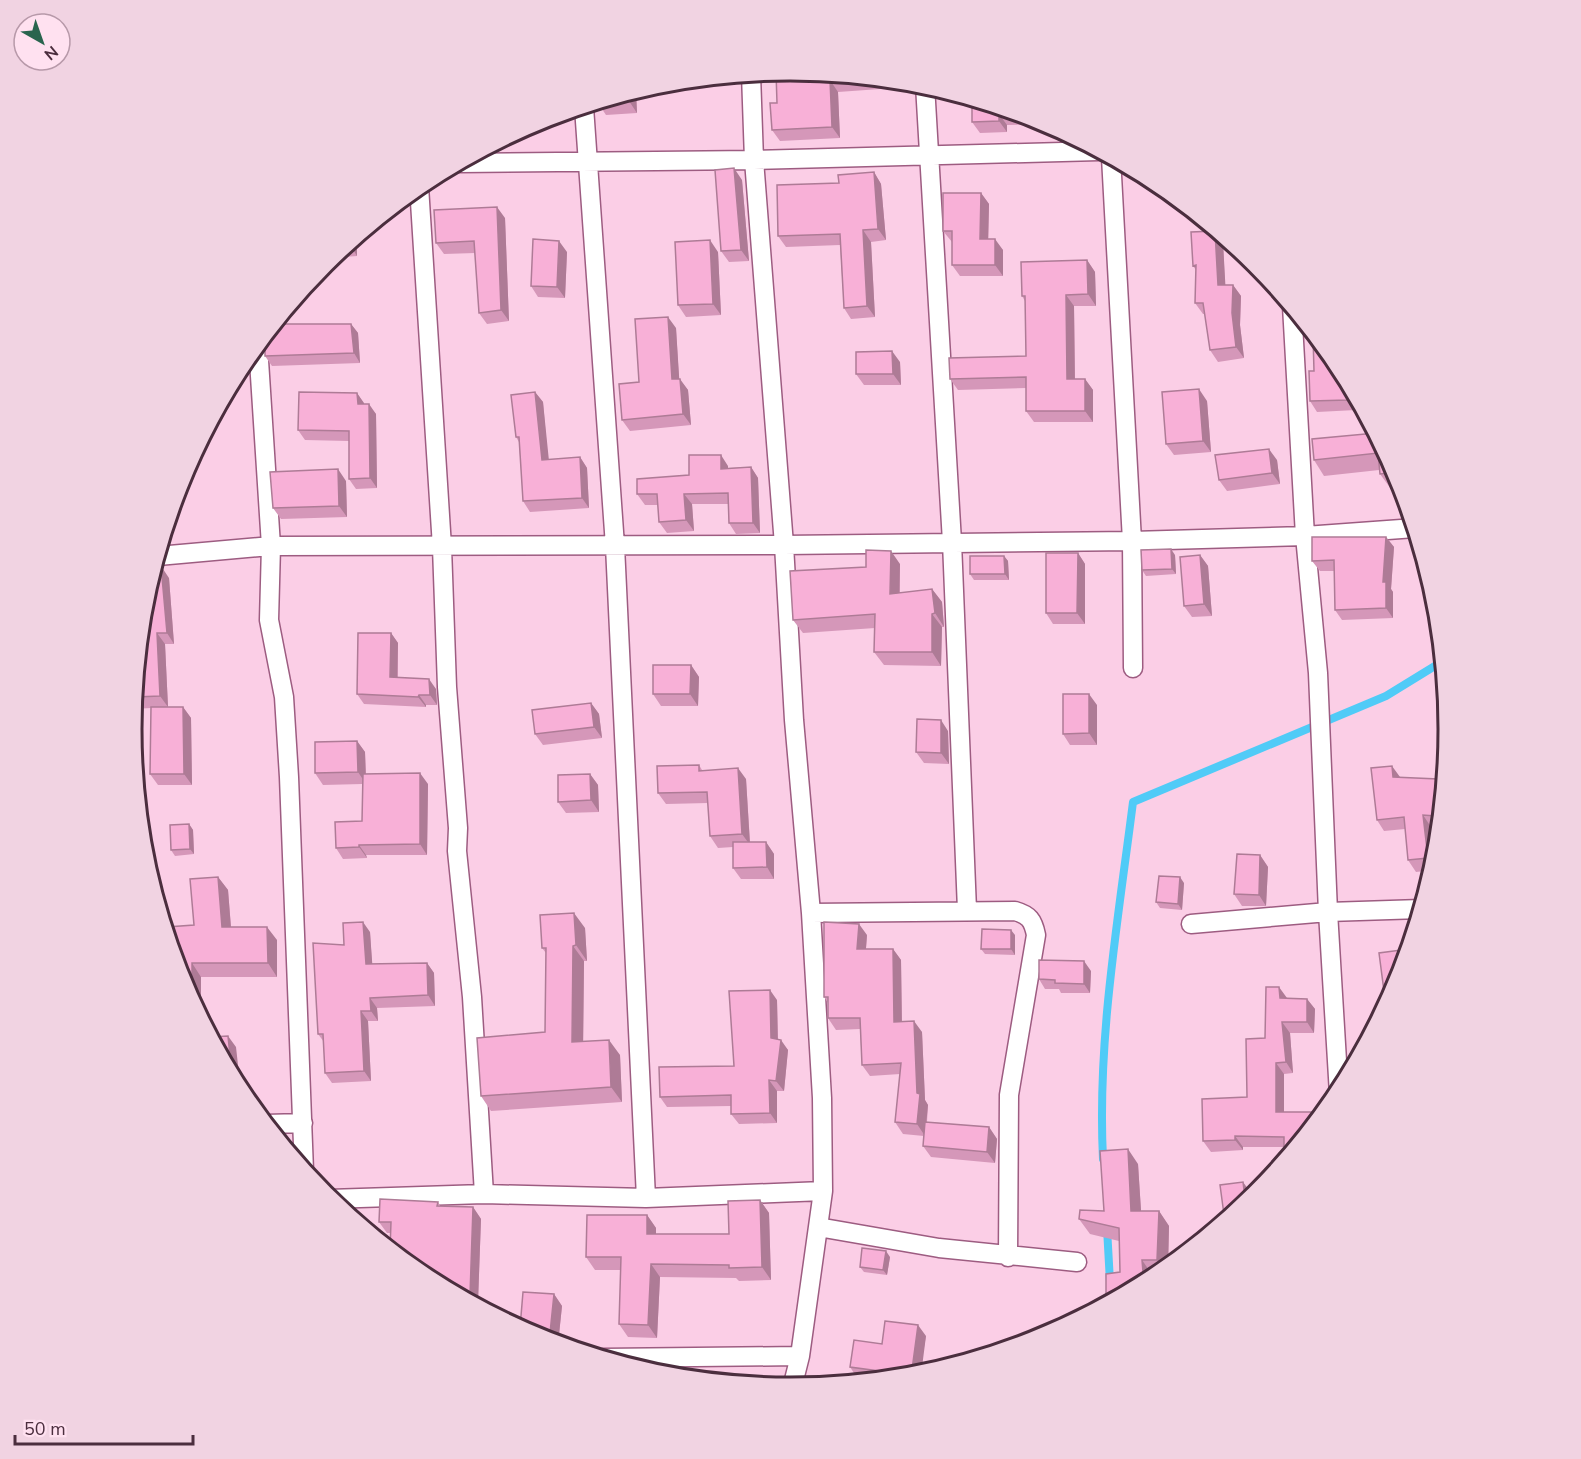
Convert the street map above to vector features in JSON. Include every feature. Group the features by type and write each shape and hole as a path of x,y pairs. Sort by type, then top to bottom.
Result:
{"street":[{"path":"751,82 754,160 784,545 794,720 812,913 822,1098 823,1191 800,1356 795,1378"},
{"path":"927,95 952,542 967,910"},
{"path":"584,114 615,546 646,1198"},
{"path":"476,163 754,160 1083,151"},
{"path":"1112,166 1132,541 1133,668"},
{"path":"420,198 442,546 447,687 455,783 457,851 472,998 484,1194"},
{"path":"1293,320 1305,536 1318,673 1328,912 1338,1077"},
{"path":"259,358 271,546 269,620 284,697 288,766 304,1158"},
{"path":"166,555 271,546 615,546 1132,541 1305,536 1407,529"},
{"path":"1191,924 1328,912 1413,909"},
{"path":"812,913 1015,911 1027,914 1034,924 1036,935 1009,1095 1008,1257"},
{"path":"276,1124 303,1123"},
{"path":"343,1199 484,1194 646,1198 823,1191"},
{"path":"818,1227 1008,1257 1077,1262"},
{"path":"630,1358 800,1356"}],"building":[{"path":"776,81 830,82 832,127 772,130 770,103 777,103"},
{"path":"972,107 999,115 999,121 972,122"},
{"path":"734,168 741,250 721,251 715,170"},
{"path":"874,172 878,229 863,230 867,306 844,308 840,234 778,236 777,185 839,183 838,175"},
{"path":"943,193 981,193 980,239 995,239 995,265 952,265 952,231 943,231"},
{"path":"497,207 501,310 479,313 474,241 436,243 434,210"},
{"path":"1205,231 1215,240 1218,285 1233,285 1232,313 1236,347 1210,350 1203,303 1195,303 1196,265 1193,266 1191,232"},
{"path":"533,239 559,241 557,287 531,286"},
{"path":"710,240 713,304 678,305 675,242"},
{"path":"1087,260 1088,294 1066,295 1067,379 1085,379 1085,411 1026,411 1026,377 950,379 949,358 1026,356 1025,296 1022,296 1021,262"},
{"path":"668,317 672,379 680,379 683,414 622,420 619,384 639,382 635,319"},
{"path":"285,324 351,324 354,353 265,356 265,350"},
{"path":"1313,346 1348,400 1310,401 1309,371 1314,371"},
{"path":"892,351 893,374 856,374 856,352"},
{"path":"1199,389 1203,441 1166,444 1162,392"},
{"path":"299,392 357,393 358,404 369,404 370,478 349,479 349,431 298,430"},
{"path":"535,392 542,460 580,457 582,498 523,501 519,437 516,437 511,395"},
{"path":"1367,434 1377,453 1314,460 1312,439"},
{"path":"1269,449 1272,473 1219,480 1215,455"},
{"path":"689,455 721,455 721,469 751,467 753,523 729,523 728,493 684,494 686,520 659,522 657,494 637,494 637,479 689,475"},
{"path":"1378,456 1386,473 1380,474"},
{"path":"338,469 339,506 273,508 270,472"},
{"path":"1312,537 1386,537 1383,582 1386,582 1386,608 1335,610 1334,560 1312,561"},
{"path":"1171,549 1172,569 1142,570 1141,550"},
{"path":"866,550 891,551 890,594 932,589 935,613 932,614 932,652 874,652 875,614 793,620 790,571 866,567"},
{"path":"1046,553 1078,553 1077,613 1046,613"},
{"path":"1200,555 1204,604 1184,606 1180,557"},
{"path":"970,556 1004,556 1005,574 970,574"},
{"path":"162,572 167,633 157,633 160,696 143,697 154,603"},
{"path":"358,633 391,633 390,677 429,679 430,695 419,695 418,697 357,694"},
{"path":"653,665 691,665 690,694 653,694"},
{"path":"1063,694 1089,694 1089,733 1063,734"},
{"path":"591,703 594,727 535,734 532,710"},
{"path":"151,707 183,707 184,774 150,774"},
{"path":"917,719 941,720 941,753 916,752"},
{"path":"357,741 358,772 315,773 315,742"},
{"path":"699,765 699,771 738,768 742,834 710,836 707,792 658,793 657,766"},
{"path":"1392,766 1393,777 1437,779 1433,816 1423,815 1426,858 1408,860 1404,817 1377,820 1371,768"},
{"path":"420,773 420,844 359,845 359,847 336,848 335,822 362,821 363,774"},
{"path":"590,774 591,800 558,802 558,775"},
{"path":"189,824 190,849 171,850 170,825"},
{"path":"733,842 766,842 767,867 733,868"},
{"path":"1237,854 1260,855 1259,895 1234,894"},
{"path":"1159,876 1180,877 1178,904 1156,902"},
{"path":"218,877 222,927 267,927 268,963 192,963 192,980 173,927 194,925 190,879"},
{"path":"574,913 576,945 573,946 572,1042 609,1040 611,1087 481,1096 477,1038 545,1032 546,948 542,948 540,915"},
{"path":"363,922 366,964 427,963 428,995 370,998 371,1011 361,1011 364,1071 325,1073 323,1034 318,1034 313,943 344,945 343,923"},
{"path":"824,922 859,924 857,949 893,949 894,1022 914,1021 917,1093 920,1094 917,1124 895,1122 901,1063 862,1065 860,1018 828,1018 828,997 824,997"},
{"path":"982,929 1011,930 1011,949 981,949"},
{"path":"1400,950 1384,991 1379,953"},
{"path":"1039,960 1084,961 1084,984 1055,983 1055,980 1039,979"},
{"path":"1266,987 1279,987 1280,998 1307,999 1307,1022 1282,1022 1286,1062 1276,1063 1276,1112 1311,1112 1311,1116 1284,1150 1284,1137 1235,1136 1235,1140 1203,1141 1202,1099 1247,1097 1246,1039 1265,1038"},
{"path":"770,990 771,1038 781,1040 776,1081 769,1080 770,1113 731,1114 731,1095 660,1097 659,1067 734,1066 729,991"},
{"path":"220,1036 228,1036 230,1056 229,1054"},
{"path":"925,1122 989,1127 987,1152 923,1146"},
{"path":"1128,1149 1131,1211 1159,1211 1157,1260 1142,1260 1143,1274 1106,1294 1106,1274 1120,1272 1119,1228 1079,1219 1080,1210 1104,1211 1100,1151"},
{"path":"1243,1182 1244,1190 1247,1190 1224,1212 1220,1185"},
{"path":"380,1199 438,1202 437,1206 473,1207 470,1293 430,1269 390,1239 391,1222 379,1222"},
{"path":"760,1200 762,1267 729,1268 729,1265 651,1264 648,1325 619,1324 621,1257 586,1257 587,1215 647,1215 647,1234 729,1234 728,1201"},
{"path":"862,1248 886,1251 883,1270 860,1267"},
{"path":"523,1292 554,1294 550,1332 521,1319"},
{"path":"885,1321 918,1325 912,1367 879,1371 850,1367 854,1340 882,1344"}],"waterway":[{"path":"1103,1159 1102,1114 1106,1025 1133,802 1386,696 1435,666"},
{"path":"1107,1228 1110,1282"}]}
